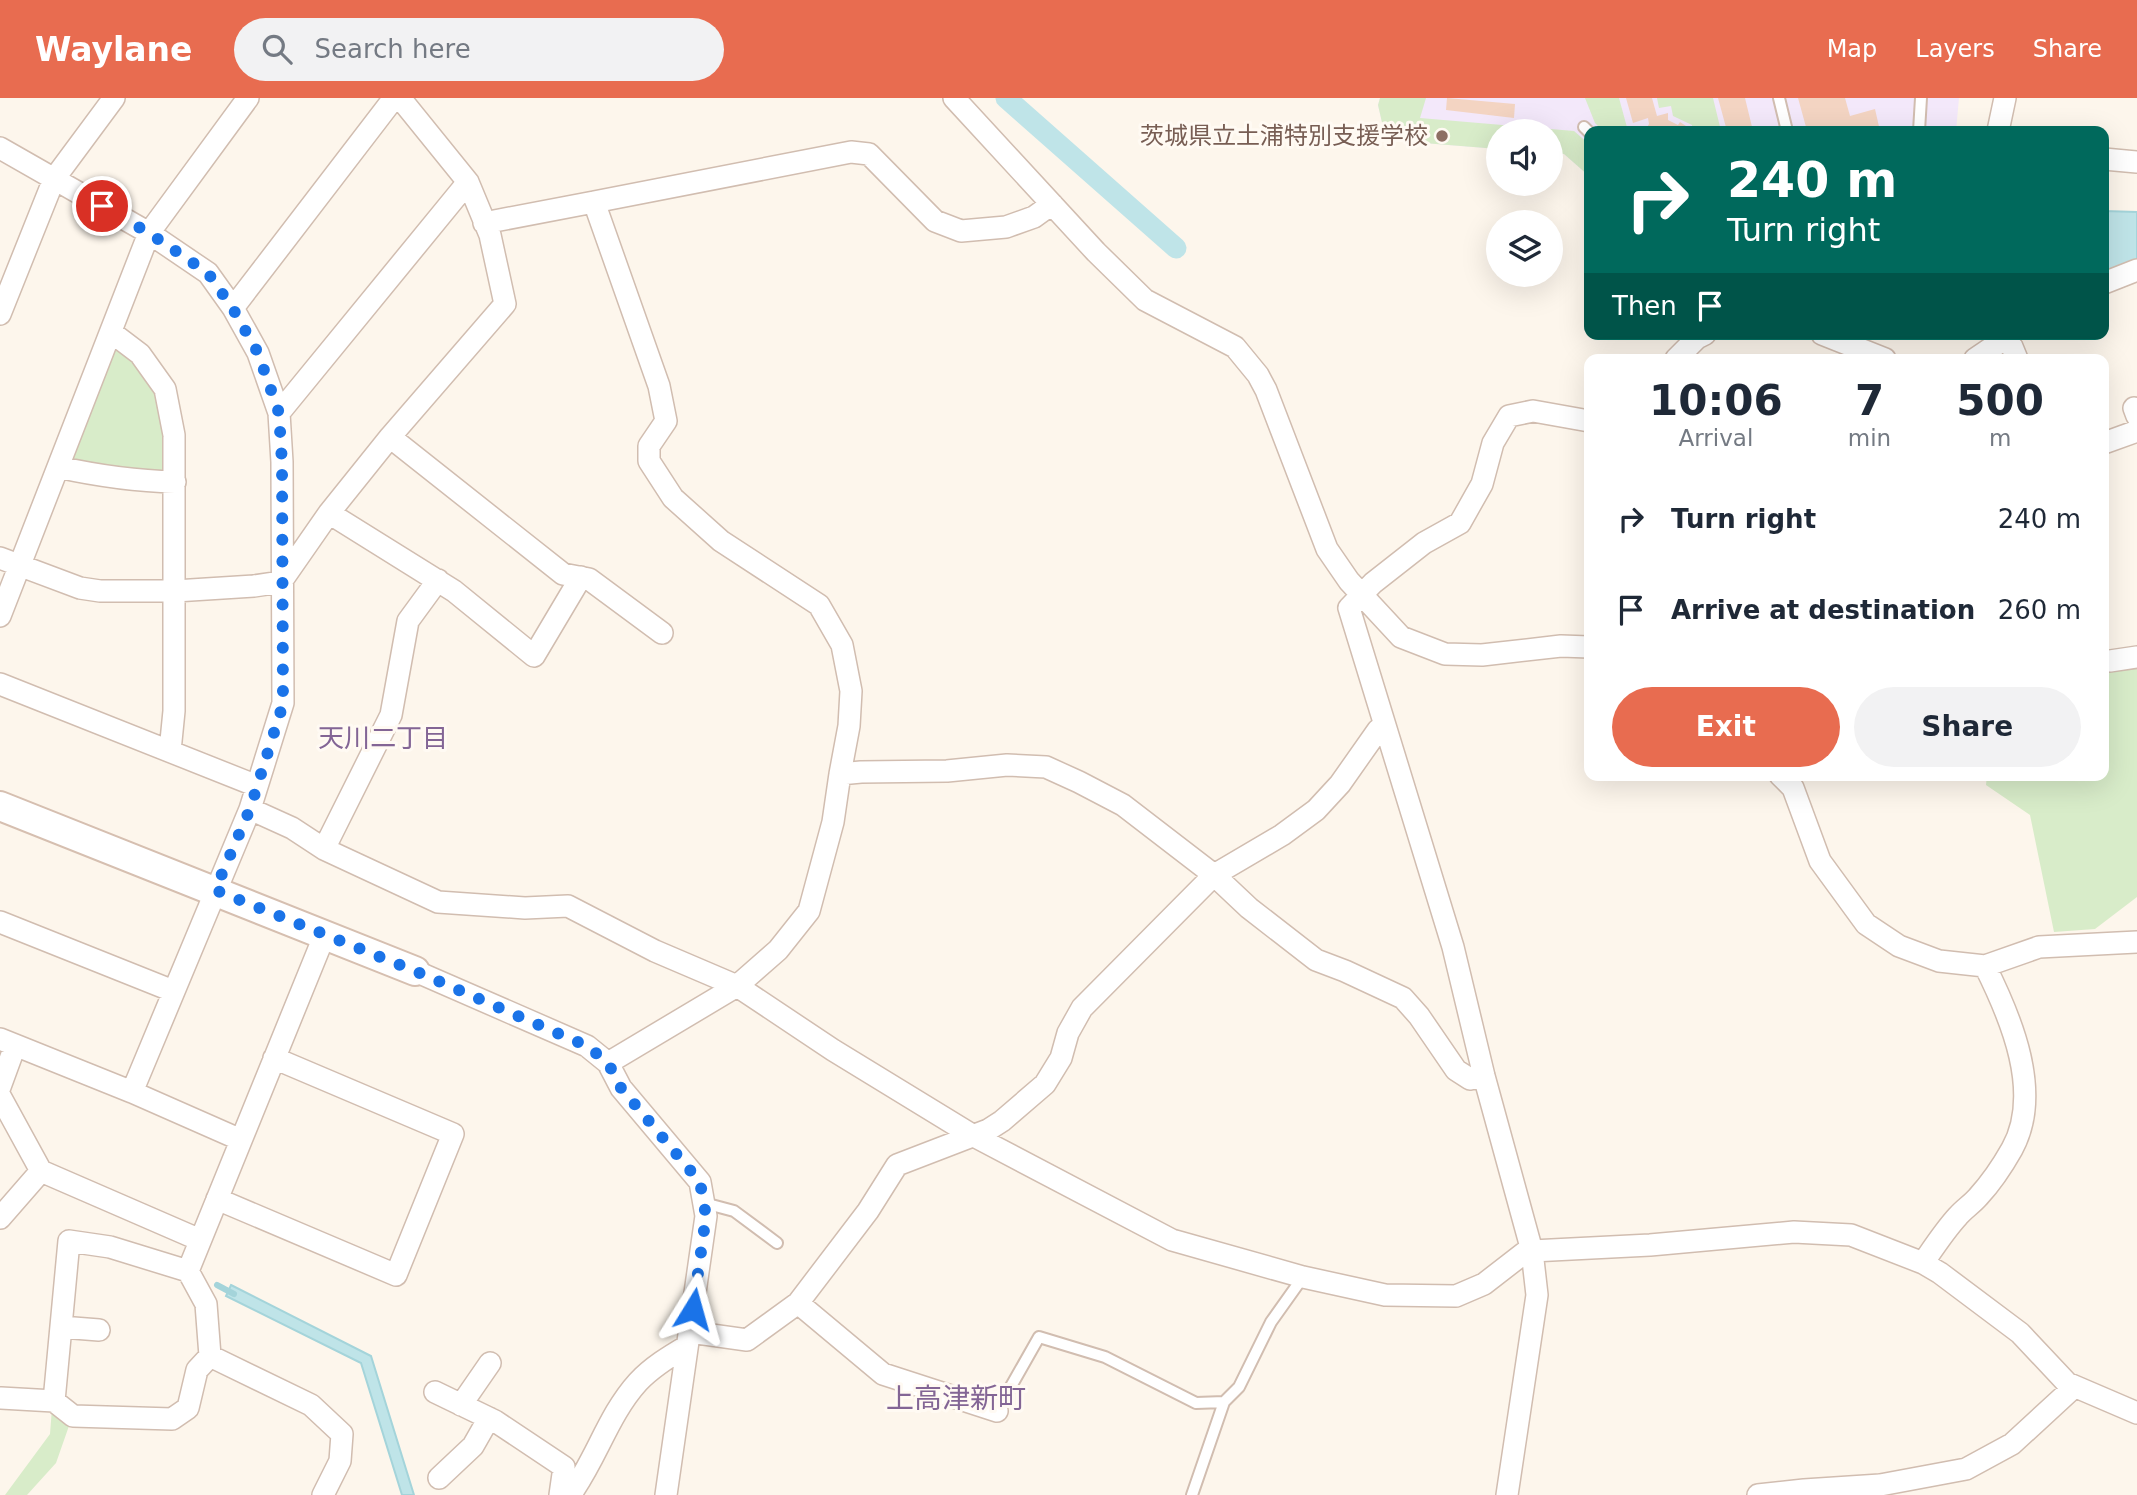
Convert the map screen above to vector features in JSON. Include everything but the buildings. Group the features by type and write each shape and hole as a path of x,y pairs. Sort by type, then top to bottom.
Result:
{"street":[{"path":"0,314 54,179 114,98"},
{"path":"0,616 10,562 58,467 149,233 248,98"},
{"path":"233,309 394,98"},
{"path":"10,562 80,588 100,591 175,591 281,582 328,513 505,304 490,236 468,182 400,98"},
{"path":"954,98 1096,252 1146,300 1235,347 1258,375 1266,390 1327,549 1361,594 1401,637 1446,654 1482,655 1560,646 1584,648"},
{"path":"1999,126 2005,98"},
{"path":"0,148 149,233 208,273 233,309 258,353 279,413 282,463 283,704 250,809 132,1092"},
{"path":"484,223 851,152 869,154 935,220 961,231 1006,227 1034,217 1052,204"},
{"path":"2109,159 2137,162"},
{"path":"279,413 468,182"},
{"path":"594,202 659,386 666,421 649,446 649,461 673,498 721,541 819,605 842,645 851,691 849,726 833,822 809,911 778,950 737,986 608,1063"},
{"path":"2109,281 2137,270"},
{"path":"111,332 140,354 165,389 174,435 174,711 170,751"},
{"path":"1681,354 1695,340"},
{"path":"1837,340 1872,354"},
{"path":"1982,354 2003,340"},
{"path":"1507,1495 1537,1295 1532,1251 1484,1076 1453,947 1349,608 1361,594 1424,544 1460,523 1482,484 1493,443 1509,416 1532,411 1584,420"},
{"path":"2109,441 2137,431"},
{"path":"390,437 562,574 589,579 663,633"},
{"path":"58,467 121,480 175,482"},
{"path":"328,513 454,591 534,656 580,577"},
{"path":"324,849 391,715 408,621 438,580"},
{"path":"2110,662 2137,657"},
{"path":"0,684 257,786"},
{"path":"570,1495 611,1422 638,1382 688,1339 747,1340 798,1303 868,1211 897,1165 988,1130 1045,1084 1061,1059 1068,1033 1082,1008 1214,875 1282,835 1316,810 1340,784 1378,730 1384,726"},
{"path":"840,774 947,771 1007,765 1046,767 1079,782 1123,805 1214,875 1249,908 1316,960 1403,998 1419,1016 1456,1070 1470,1079 1484,1076"},
{"path":"1786,781 1793,788 1820,861 1866,924 1899,946 1938,961 1985,966 2039,947 2137,942"},
{"path":"0,806 415,971 587,1046 608,1063 621,1088 700,1182 706,1216 666,1495"},
{"path":"250,809 292,828 324,849 438,902 525,908 569,906 655,951 737,986 833,1050 972,1135 1172,1240 1303,1277 1385,1295 1456,1296 1484,1284 1524,1253 1532,1251 1650,1245 1794,1232 1851,1235 1923,1263 1940,1273 2020,1333 2067,1383 2137,1413"},
{"path":"0,922 173,991"},
{"path":"188,1271 325,933"},
{"path":"1923,1263 1957,1216 1979,1196 2012,1148 2024,1115 2026,1090 2021,1062 2002,1000 1985,966"},
{"path":"0,1087 8,1042 241,1140"},
{"path":"217,1199 396,1275 453,1133 274,1058"},
{"path":"0,1096 41,1171 200,1240"},
{"path":"0,1218 41,1171"},
{"path":"1,1398 54,1401 73,1416 172,1419 188,1408 197,1370 210,1356 206,1304 188,1271 110,1247 69,1241 54,1401"},
{"path":"798,1303 883,1374 997,1411"},
{"path":"61,1327 99,1330"},
{"path":"210,1356 311,1405 342,1434 340,1461 323,1495"},
{"path":"461,1405 489,1363"},
{"path":"1758,1495 1880,1485 1966,1469 2012,1444 2074,1387"},
{"path":"435,1392 489,1419 564,1467 560,1495"},
{"path":"439,1478 473,1446 489,1419"}],"lane":[{"path":"1779,98 1786,126"},
{"path":"1919,126 1922,98"},
{"path":"704,1203 734,1210 777,1244"},
{"path":"1192,1495 1224,1402 1239,1387 1272,1322 1303,1277"},
{"path":"997,1411 1039,1337 1105,1357 1196,1403 1224,1402"}],"shaded area":[{"name":"茨城県立土浦特別支援学校","path":"1380,98 1959,98 1956,126 1584,126 1584,172 1563,154 1563,119 1486,119 1486,148 1386,140 1378,105"}],"green space":[{"path":"1380,98 1426,98 1420,118 1486,124 1486,148 1386,140 1378,105"},
{"path":"1585,98 1619,98 1627,126 1598,126"},
{"path":"1657,98 1713,98 1720,126 1692,126 1673,116 1671,106 1659,108"},
{"path":"1563,130 1574,131 1584,140 1584,172 1564,154"},
{"path":"123,350 157,390 170,454 163,475 78,466 73,457 113,351"},
{"path":"2137,667 2137,897 2095,929 2054,932 2030,815 1986,785 1986,781 2109,781 2109,670"},
{"path":"52,1408 70,1423 56,1463 27,1495 5,1495 50,1434"}],"water":[{"path":"2109,211 2137,212 2137,262 2109,274"},
{"path":"231,1285 371,1356 414,1495 402,1495 361,1363 226,1296"}],"waterway":[{"path":"1006,98 1176,248"},
{"path":"217,1285 234,1294"}],"place":[{"name":"茨城県立土浦特別支援学校","path":"1442,136"}],"district":[{"name":"天川二丁目","path":"383,738"},
{"name":"上高津新町","path":"956,1398"}],"route":[{"path":"102,206 149,233 208,273 233,309 258,353 279,413 282,463 283,704 250,809 215,890 325,933 587,1046 608,1063 621,1088 700,1182 706,1216 693,1309"}]}
